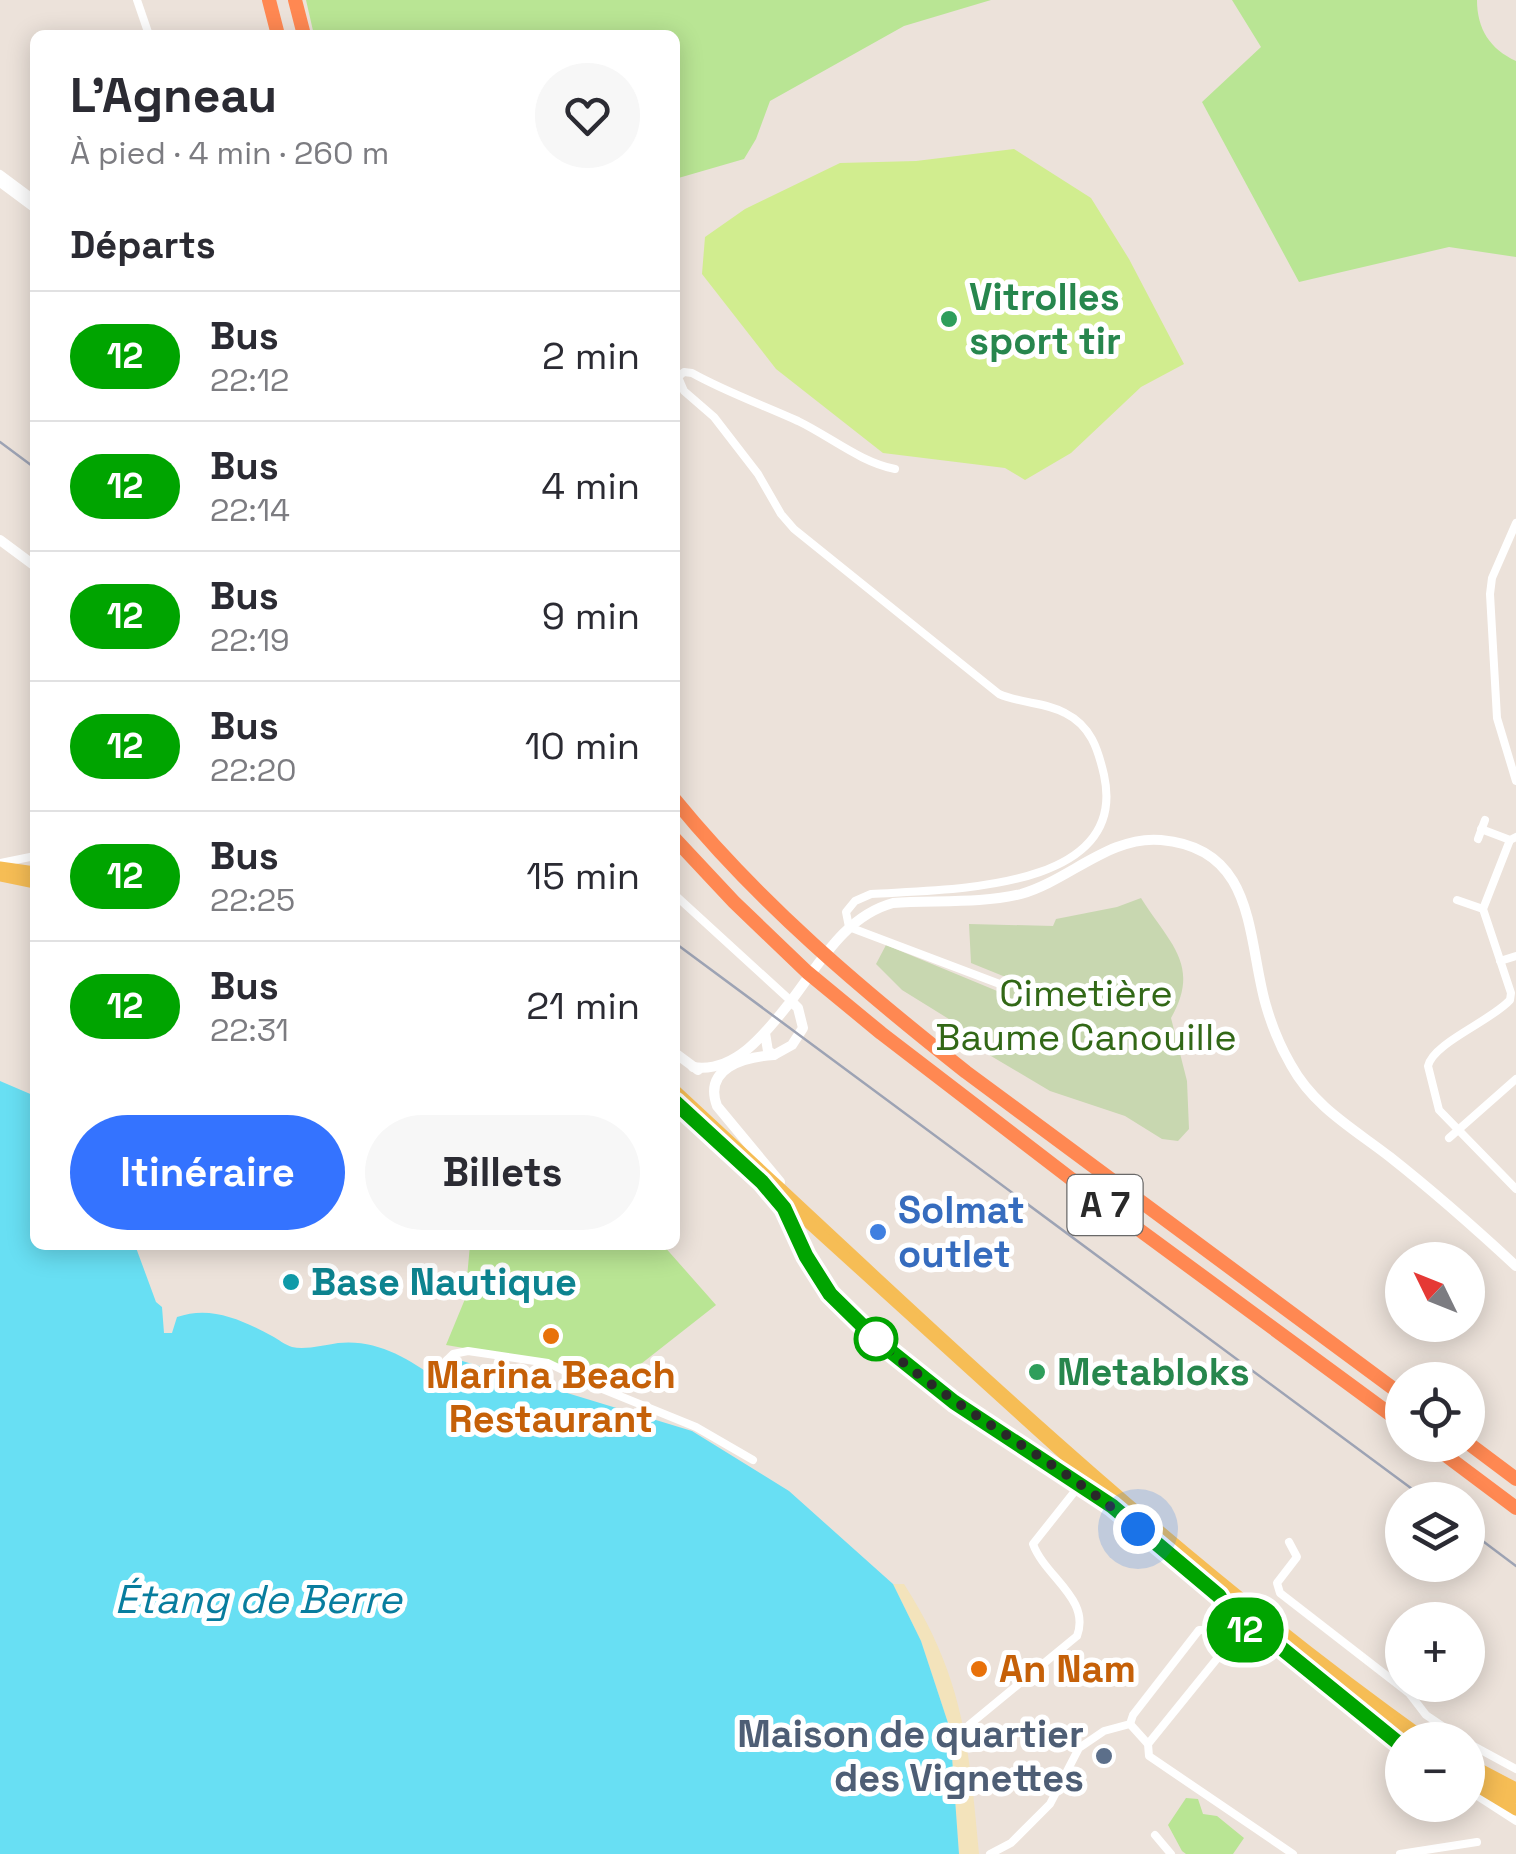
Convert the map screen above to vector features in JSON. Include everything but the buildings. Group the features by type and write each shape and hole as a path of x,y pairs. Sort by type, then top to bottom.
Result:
{"highway":[{"path":"269,0 277,30"},
{"path":"295,0 303,30"},
{"name":"A 7","path":"680,806 727,860 825,956 966,1072 1385,1382"},
{"name":"A 7","path":"680,844 811,975 971,1104 1385,1411"},
{"path":"1485,1456 1516,1479"},
{"path":"1455,1462 1516,1508"}],"main road":[{"path":"0,540 30,562"},
{"path":"693,1067 718,1066 765,1034 860,916 893,903 1022,894 1133,842 1158,839 1181,843 1203,853 1224,870 1240,892 1250,919 1265,1000 1276,1034 1292,1067 1314,1098 1452,1208 1516,1266"},
{"path":"0,865 30,871"},
{"path":"0,876 30,882"},
{"path":"680,1057 704,1074 719,1073 744,1059 774,1056 792,1045 803,1028 798,1008 791,1001"},
{"path":"765,1034 765,1048 774,1056"},
{"path":"719,1073 713,1086 717,1106 800,1206"},
{"path":"680,1095 1168,1536 1402,1722"},
{"path":"680,1107 1087,1477 1202,1576 1385,1722"},
{"path":"1485,1774 1513,1793"},
{"path":"1485,1784 1513,1793"},
{"path":"1485,1789 1516,1810"}],"street":[{"path":"137,0 147,30"},
{"path":"0,174 30,196"},
{"path":"0,183 30,205"},
{"path":"680,375 692,373 852,448 864,459 895,469"},
{"path":"680,382 684,392 714,418 758,474 780,514 814,547 999,694 1020,703 1064,712 1094,738 1106,798 1100,826 1075,854 1031,876 989,886 871,894 855,901 846,912 849,927 1005,986"},
{"path":"1516,523 1492,578 1490,594 1497,718 1516,781"},
{"path":"1478,839 1483,825 1513,838 1483,909 1510,1000 1429,1061 1436,1105 1516,1190"},
{"path":"0,865 30,857"},
{"path":"680,900 791,1001"},
{"path":"1457,900 1483,909"},
{"path":"1500,961 1516,956"},
{"path":"1449,1138 1514,1080"},
{"path":"1505,1178 1516,1169"},
{"path":"762,1182 784,1208 806,1256 830,1294 879,1342 954,1402 1112,1506 1219,1596 1227,1615 1241,1629 1264,1634 1385,1732"},
{"path":"446,1361 453,1354 468,1351 548,1363 696,1426 753,1460"},
{"path":"969,1724 1077,1636 1082,1624 1080,1610 1033,1544 1079,1486"},
{"path":"1289,1542 1297,1557 1277,1583 1280,1593 1409,1692 1426,1715 1437,1722"},
{"path":"1216,1630 1227,1615"},
{"path":"1148,1744 1241,1629"},
{"path":"1130,1724 1199,1630 1216,1630 1232,1638"},
{"path":"1130,1724 1148,1744 1149,1756 1293,1854"},
{"path":"990,1854 1011,1843 1050,1804 1079,1748 1104,1731 1130,1724"},
{"path":"1485,1752 1516,1769"},
{"path":"1485,1801 1516,1820"},
{"path":"1155,1836 1171,1854"},
{"path":"1400,1854 1477,1842"}],"green space":[{"path":"306,0 991,0 904,26 770,101 744,159 680,178 680,30 313,30"},
{"path":"1232,0 1477,0 1479,20 1487,37 1516,61 1516,257 1449,247 1299,282 1202,102 1261,47"},
{"name":"Vitrolles sport tir","path":"1014,149 1091,198 1129,259 1184,364 1141,387 1071,453 1025,480 1005,468 883,453 776,369 702,274 705,237 745,209 840,163 916,161"},
{"name":"Cimetière Baume Canouille","path":"1141,898 1171,942 1182,969 1180,1000 1171,1018 1187,1081 1189,1129 1178,1141 1162,1139 1125,1116 1050,1091 969,1043 965,1029 902,990 876,964 886,945 1002,993 1008,978 971,963 969,924 1053,926 1056,919"},
{"path":"470,1250 667,1250 716,1305 609,1389 564,1365 446,1345 465,1299"},
{"path":"1186,1798 1198,1799 1203,1814 1217,1816 1244,1838 1233,1854 1182,1851 1168,1825"}],"sand":[{"path":"893,1584 904,1584 940,1650 951,1682 967,1746 979,1854 959,1854 950,1729 921,1641"}],"water":[{"name":"Étang de Berre","path":"0,1081 30,1094 30,1250 137,1250 156,1302 162,1307 164,1333 172,1333 177,1317 214,1314 249,1325 292,1347 352,1343 379,1347 437,1379 452,1362 459,1360 692,1431 789,1491 893,1584 921,1641 950,1729 959,1854 0,1854"}],"railway":[{"path":"0,442 30,464"},
{"path":"680,947 1403,1482"},
{"path":"1485,1543 1516,1566"}],"bus line":[{"name":"12","path":"680,1107 762,1182 784,1208 806,1256 830,1294 879,1342 954,1402 1112,1506 1219,1596 1237,1626 1264,1634 1385,1733"}],"place":[{"name":"Vitrolles sport tir","path":"949,319"},
{"name":"Solmat outlet","path":"878,1232"},
{"name":"Base Nautique","path":"291,1282"},
{"name":"Marina Beach Restaurant","path":"551,1336"},
{"name":"Metabloks","path":"1037,1372"},
{"name":"An Nam","path":"979,1669"},
{"name":"Maison de quartier des Vignettes","path":"1104,1756"}],"route":[{"path":"876,1339 954,1402 1112,1506 1138,1529"}]}
